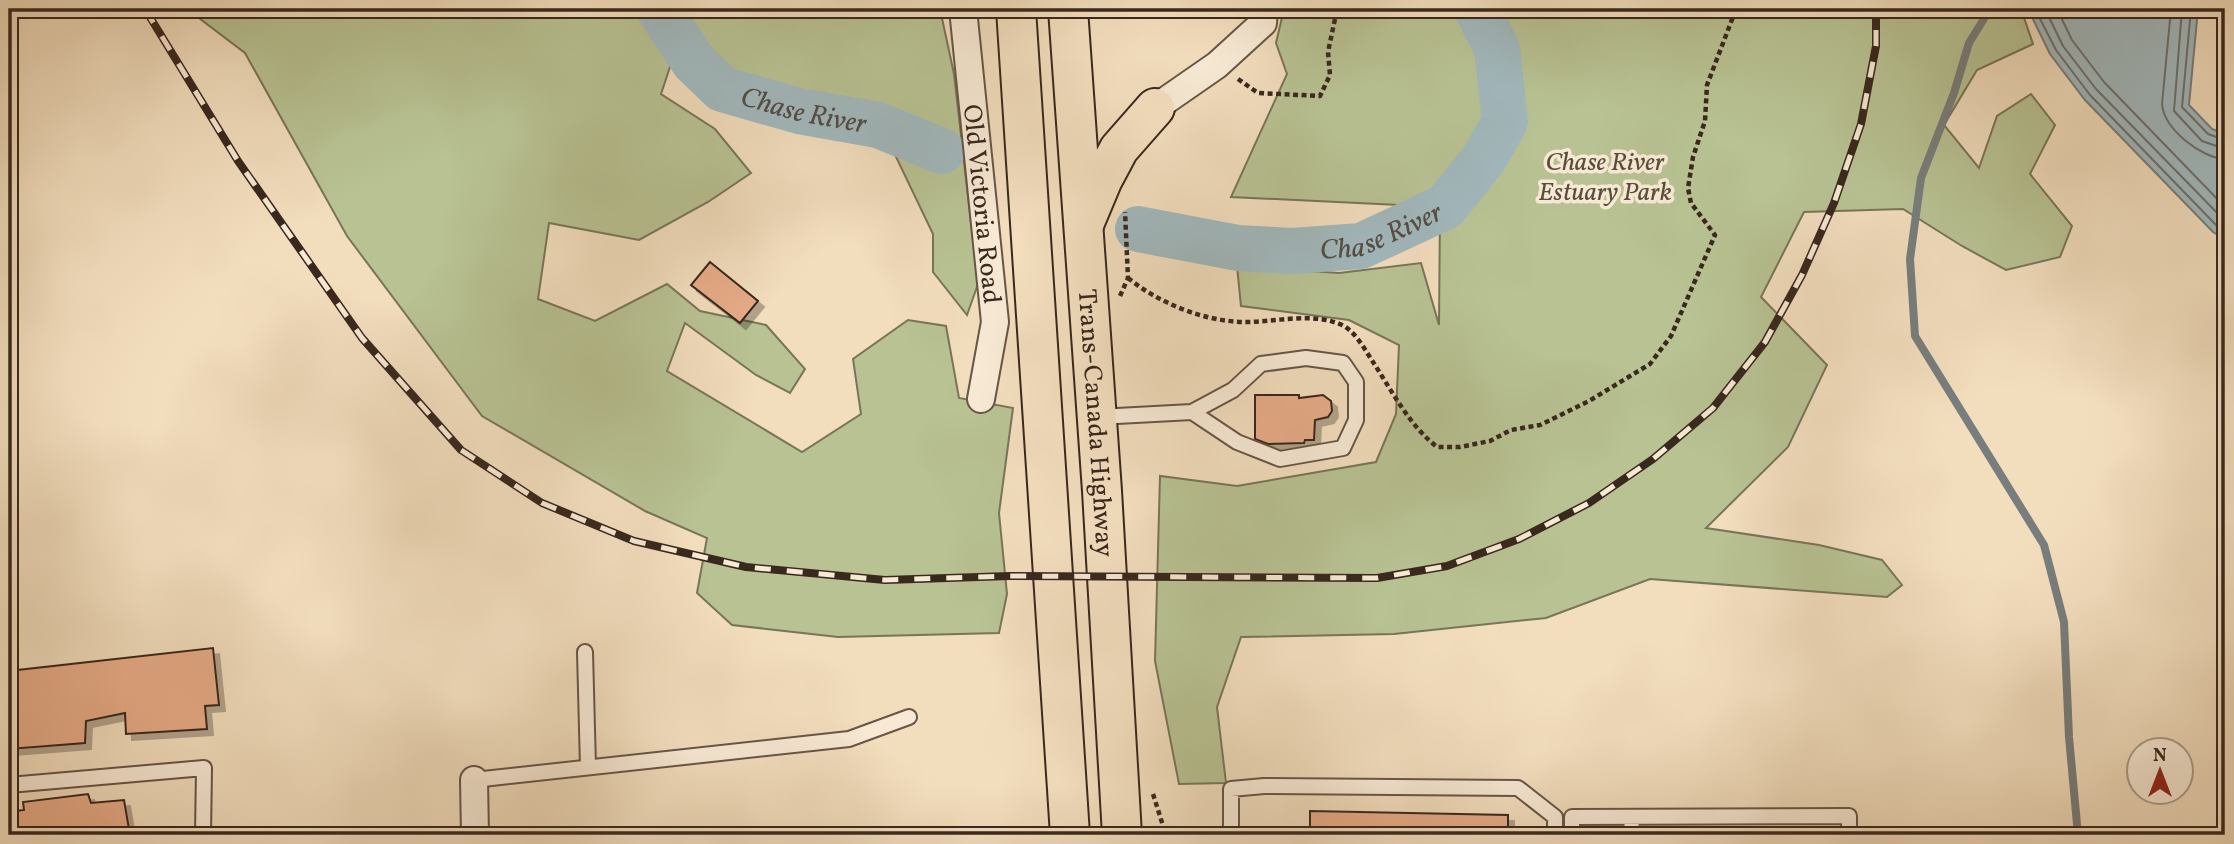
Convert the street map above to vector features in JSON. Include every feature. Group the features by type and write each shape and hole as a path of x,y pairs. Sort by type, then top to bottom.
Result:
{"highway":[{"name":"Trans-Canada Highway","path":"1016,9 1070,835"},
{"name":"Trans-Canada Highway","path":"1068,9 1097,417 1122,835"},
{"path":"1083,227 1119,149 1155,108"}],"street":[{"name":"Old Victoria Road","path":"963,9 995,322 981,399"},
{"path":"1155,108 1217,65 1263,23 1264,9"},
{"path":"474,779 475,835"}],"lane":[{"path":"1097,417 1192,412 1233,390 1261,364 1306,358 1343,363 1356,382 1356,420 1343,448 1280,458 1237,442 1192,412"},
{"path":"585,652 588,767"},
{"path":"474,779 849,738 909,717"},
{"path":"9,785 204,768 203,835"},
{"path":"1231,835 1231,789 1264,786 1518,788 1555,817 1555,835"},
{"path":"1572,835 1572,817 1849,816 1849,835"},
{"path":"1632,817 1632,835"}],"path":[{"path":"1217,65 1258,93 1320,96 1330,75 1328,52 1335,19 1333,9"},
{"path":"1128,278 1146,293 1196,315 1240,322 1324,318 1346,327 1361,344 1416,427 1437,447 1460,447 1490,441 1511,430 1540,425 1589,401 1650,364 1671,336 1715,235 1688,196 1693,157 1705,121 1707,85 1736,9"}],"green space":[{"path":"187,9 940,9 954,74 978,284 967,315 933,272 933,234 888,140 741,95 673,58 661,94 715,129 751,173 708,202 639,240 549,223 538,299 595,321 667,284 700,311 766,325 805,369 790,393 756,375 685,323 667,371 802,452 861,414 853,359 908,320 946,326 959,398 1013,408 999,513 1007,594 999,633 838,637 732,625 697,593 707,538 645,511 482,416 347,236 245,53"},
{"name":"Chase River Estuary Park","path":"1284,9 2021,9 2033,44 1977,70 1944,125 1979,168 1997,116 2031,94 2055,125 2030,174 2072,226 2060,257 2006,270 1903,209 1804,212 1761,297 1827,365 1788,447 1706,528 1819,545 1882,560 1902,585 1887,597 1650,579 1546,618 1394,634 1241,637 1217,707 1226,783 1179,784 1155,661 1160,476 1237,486 1376,462 1396,414 1399,345 1349,320 1241,306 1237,266 1339,273 1421,263 1439,325 1440,207 1231,197 1287,74 1276,43"}],"water":[{"path":"2028,9 2198,9 2189,105 2212,129 2225,134 2225,239 2213,232 2085,100 2050,54"}],"building":[{"path":"710,262 758,301 740,323 691,285"},
{"path":"1255,395 1299,395 1299,398 1323,395 1331,401 1332,411 1328,417 1315,420 1314,440 1305,440 1304,443 1268,444 1255,439"},
{"path":"213,648 219,705 205,706 207,729 126,734 125,713 86,721 85,743 9,749 9,671"},
{"path":"88,794 91,803 124,800 130,835 9,835 9,812 24,810 23,802"},
{"path":"1310,811 1508,815 1508,835 1310,835"}],"waterway":[{"name":"Chase River","path":"659,9 694,62 722,89 799,111 878,125 942,151"},
{"name":"Chase River","path":"1138,229 1238,248 1292,251 1361,246 1445,207 1483,160 1505,122 1497,49 1477,9"},
{"path":"1990,9 1969,43 1954,93 1921,178 1910,259 1915,336 2044,545 2064,622 2069,737 2078,835"}],"railway":[{"path":"145,9 238,161 362,338 461,450 542,503 634,541 746,567 885,580 1010,576 1377,578 1447,566 1519,539 1589,503 1653,459 1713,408 1765,342 1802,275 1834,203 1861,124 1876,46 1876,9"}]}
